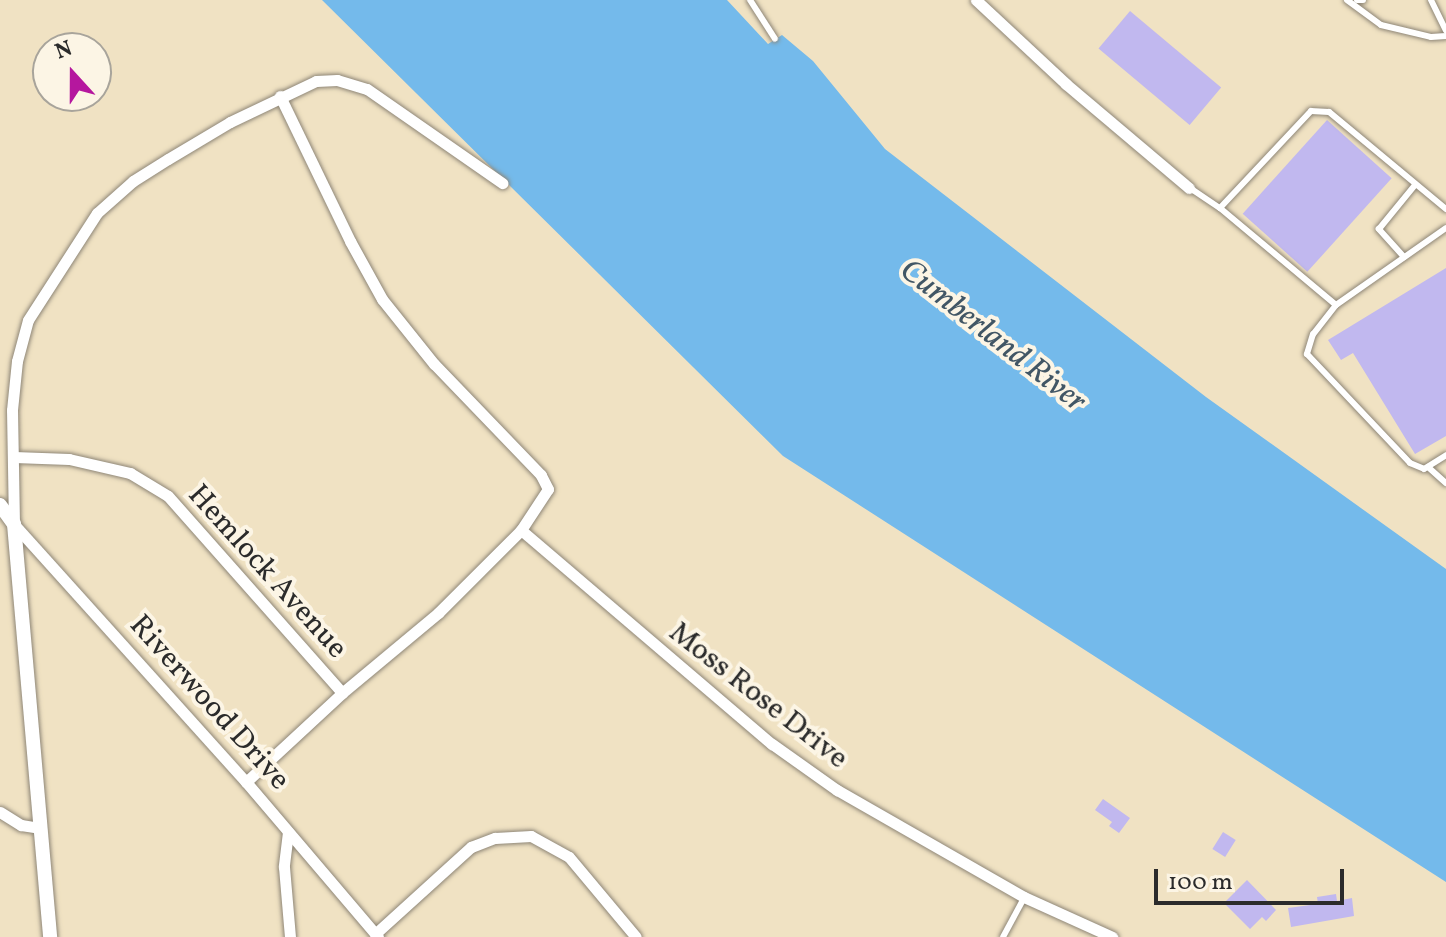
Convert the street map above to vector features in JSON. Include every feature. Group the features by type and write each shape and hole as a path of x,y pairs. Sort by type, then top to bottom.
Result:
{"street":[{"path":"976,0 1066,84 1189,188"},
{"path":"50,937 14,524 12,410 17,361 28,320 97,213 133,181 280,96 316,81 337,80 367,89 502,183"},
{"path":"246,782 342,693 438,613 521,530 548,489 541,475 434,364 382,299 350,241 280,96"},
{"name":"Hemlock Avenue","path":"14,457 69,459 130,473 168,496 342,693"},
{"name":"Riverwood Drive","path":"0,505 246,782 376,935"},
{"name":"Moss Rose Drive","path":"521,530 772,744 837,790 1024,897 1098,934 1112,937"},
{"path":"0,812 21,825 41,828"},
{"path":"288,832 284,867 290,937"},
{"path":"376,935 471,847 495,838 531,836 569,857 636,937"}],"lane":[{"path":"750,0 775,39"},
{"path":"1347,0 1381,25 1431,37 1446,34 1431,0"},
{"path":"1357,0 1363,0"},
{"path":"1220,208 1311,111 1329,112 1446,209"},
{"path":"1404,257 1379,229 1415,185"},
{"path":"1189,188 1220,208 1336,305"},
{"path":"1446,228 1336,305 1313,334 1307,354 1410,463 1428,467 1446,483"},
{"path":"1428,467 1446,455"},
{"path":"1003,937 1024,897"}],"water":[{"name":"Cumberland River","path":"322,0 727,0 768,44 782,35 813,61 885,149 1206,397 1446,569 1446,882 783,456"}],"building":[{"path":"1130,11 1221,87 1190,125 1099,49"},
{"path":"1327,120 1392,178 1307,272 1243,214"},
{"path":"1446,268 1446,436 1415,454 1353,353 1341,360 1328,340"},
{"path":"1103,799 1130,818 1119,833 1109,826 1112,822 1095,810"},
{"path":"1223,832 1236,840 1225,857 1212,849"},
{"path":"1247,880 1276,910 1266,921 1262,917 1250,929 1224,903"},
{"path":"1336,894 1337,901 1352,898 1354,916 1291,927 1288,908 1318,904 1317,897"}]}
